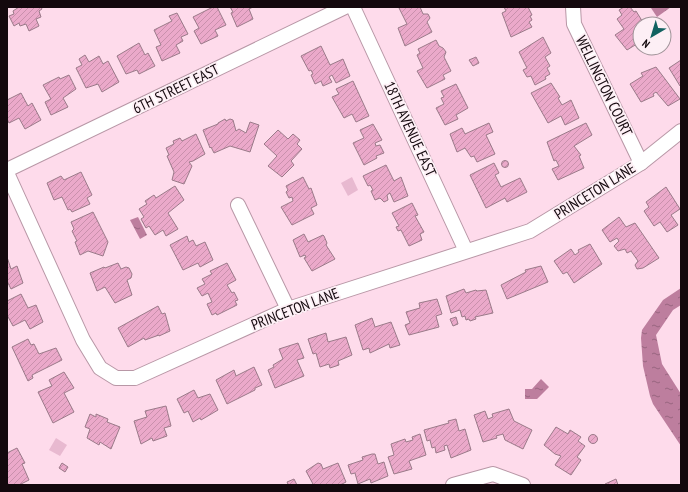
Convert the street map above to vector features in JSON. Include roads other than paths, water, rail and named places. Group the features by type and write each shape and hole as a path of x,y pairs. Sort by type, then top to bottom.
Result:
{"street":[{"name":"6TH STREET EAST","path":"7,171 345,7"},
{"name":"18TH AVENUE EAST","path":"354,7 466,250"},
{"name":"WELLINGTON COURT","path":"573,7 574,24 641,163"},
{"name":"PRINCETON LANE","path":"7,171 83,340 100,368 116,378 134,378 288,308 466,250 530,231 641,163 681,131"},
{"path":"238,205 288,308"},
{"path":"453,485 493,474 523,485"}],"water":[{"path":"671,7 658,16 656,16 651,8"},
{"path":"138,217 147,235 140,239 130,220"},
{"path":"681,288 681,305 673,310 656,335 662,364 681,394 681,446 653,404 650,396 643,366 641,338 642,330 663,300"},
{"path":"541,379 549,387 537,399 525,399 525,389 532,389"}]}
